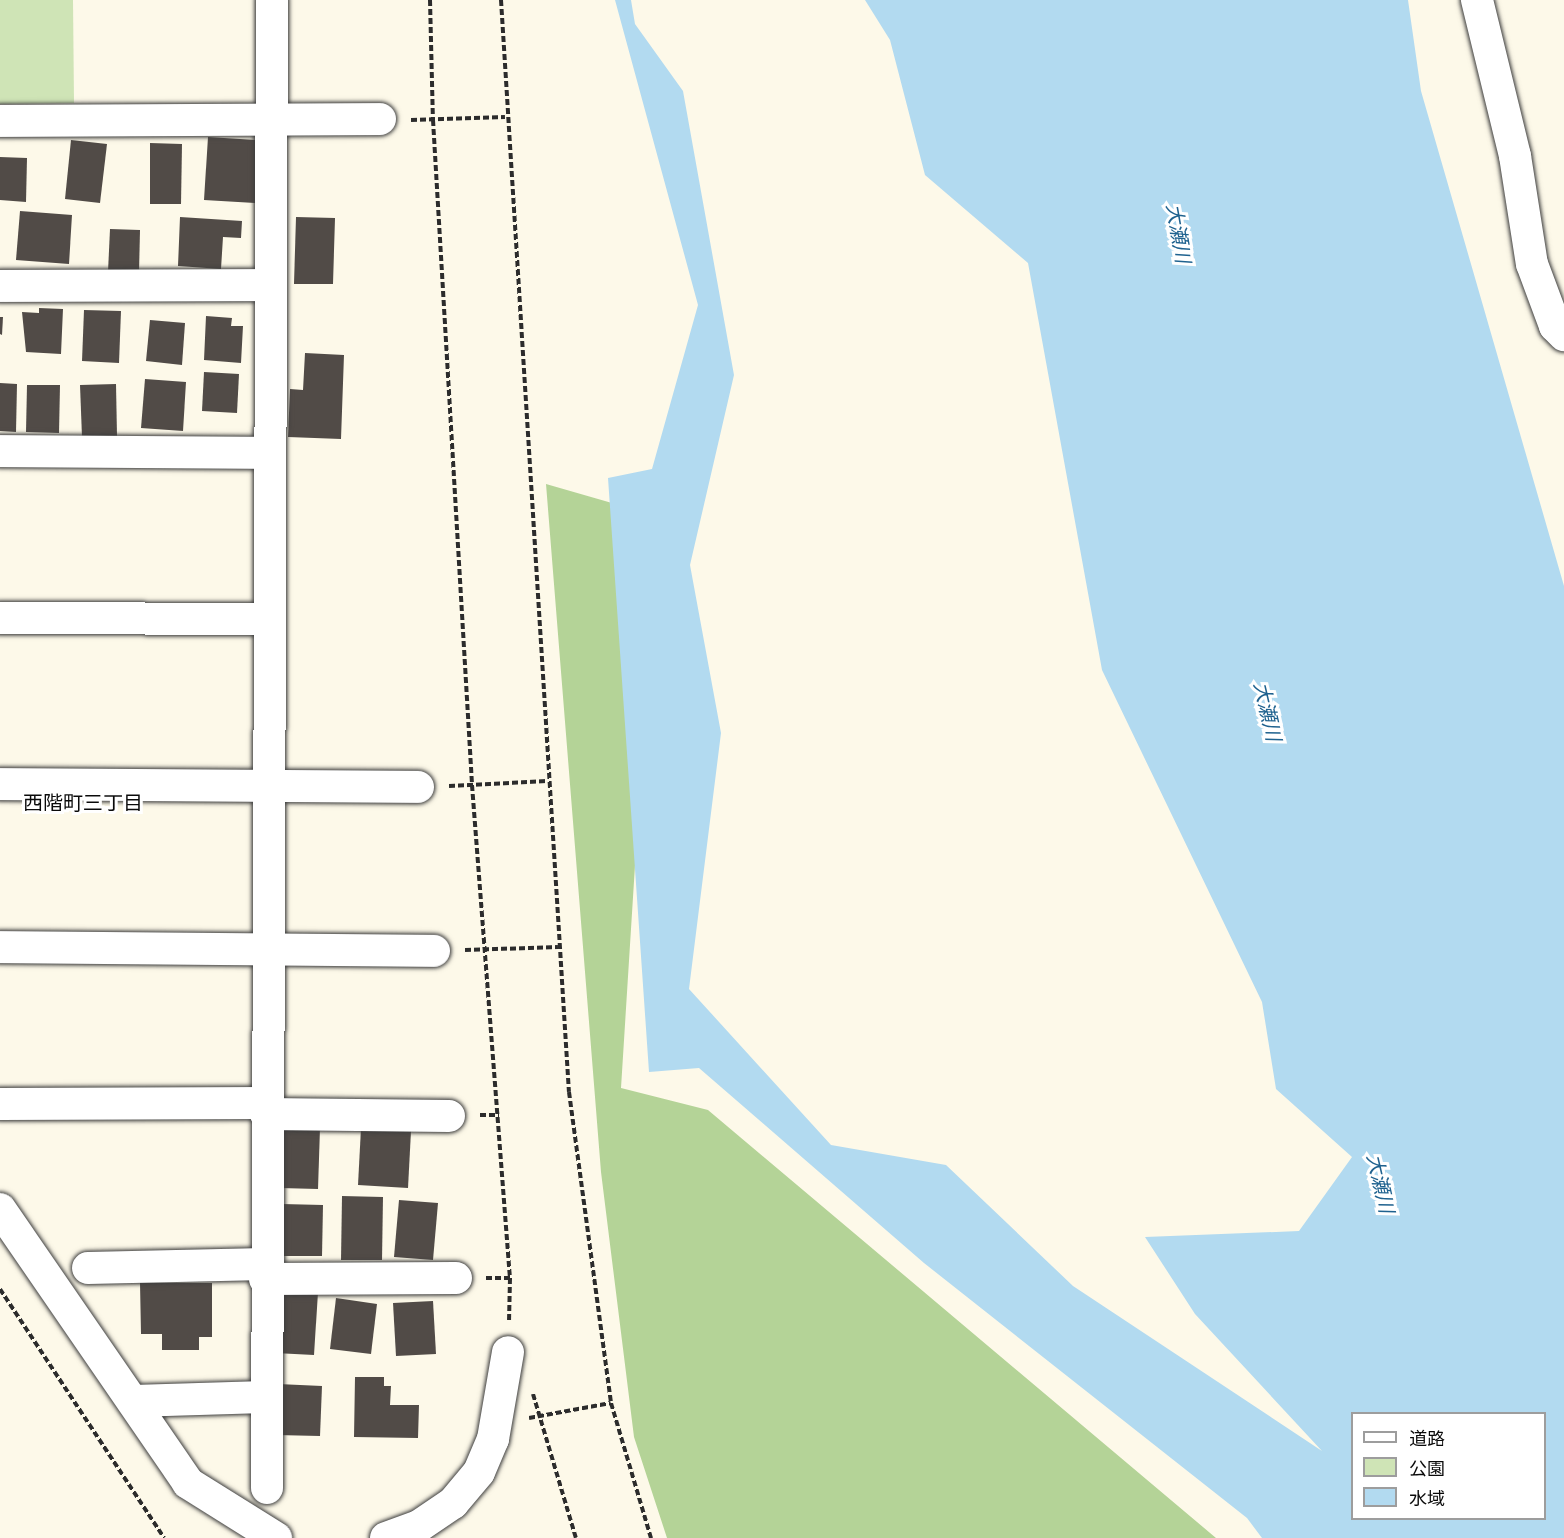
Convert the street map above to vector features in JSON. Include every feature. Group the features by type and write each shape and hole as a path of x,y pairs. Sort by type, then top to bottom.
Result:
{"street":[{"path":"267,1488 265,1108 272,0"},
{"path":"1477,0 1515,156 1532,264 1555,326 1564,335"},
{"path":"0,121 380,120"},
{"path":"0,286 270,285"},
{"path":"0,451 268,453"},
{"path":"0,618 268,619"},
{"path":"0,784 418,787"},
{"path":"0,947 434,951"},
{"path":"0,1104 265,1108 449,1116"},
{"path":"0,1209 188,1483 276,1538"},
{"path":"88,1268 456,1278"},
{"path":"386,1538 419,1526 453,1503 479,1472 495,1424 511,1339"},
{"path":"133,1401 265,1397"}],"path":[{"path":"430,0 433,120 472,785 511,1339"},
{"path":"501,0 505,117 569,1092 610,1403 651,1538"},
{"path":"380,120 505,117"},
{"path":"418,787 547,781"},
{"path":"434,951 558,947"},
{"path":"0,1289 164,1538"},
{"path":"509,1304 511,1339"},
{"path":"530,1382 576,1538"},
{"path":"495,1424 610,1403"}],"green space":[{"path":"0,0 73,0 74,103 0,104"},
{"path":"546,484 657,516 621,1088 708,1110 1216,1538 667,1538 634,1437 601,1172"}],"water":[{"name":"大瀬川","path":"615,0 631,0 635,24 683,91 734,375 690,565 721,733 689,989 831,1145 946,1165 1073,1286 1322,1451 1195,1314 1145,1237 1299,1231 1352,1157 1276,1089 1262,1002 1102,670 1028,263 925,175 890,40 865,0 1408,0 1421,91 1564,586 1564,1538 1262,1538 1247,1518 924,1263 699,1068 649,1072 608,478 652,469 698,305"}],"building":[{"path":"208,137 258,140 255,203 204,200"},
{"path":"71,140 107,144 100,203 65,199"},
{"path":"150,143 182,144 181,204 150,204"},
{"path":"0,157 27,158 26,202 0,200"},
{"path":"20,211 72,215 69,264 16,260"},
{"path":"180,217 242,221 241,238 223,237 221,269 178,266"},
{"path":"296,217 335,218 333,284 294,284"},
{"path":"110,229 140,230 139,273 108,272"},
{"path":"39,308 63,309 61,354 26,352 22,312 39,313"},
{"path":"84,310 121,311 119,363 82,361"},
{"path":"206,316 232,318 231,326 243,326 241,363 204,360"},
{"path":"0,317 3,317 2,335 0,334"},
{"path":"150,320 185,323 182,365 146,361"},
{"path":"305,353 344,355 341,439 288,437 290,389 303,390"},
{"path":"204,372 239,374 237,413 202,411"},
{"path":"145,379 186,382 183,431 141,428"},
{"path":"0,383 17,384 16,432 0,431"},
{"path":"116,384 117,436 82,437 80,385"},
{"path":"27,385 60,385 59,433 26,432"},
{"path":"283,1127 320,1128 318,1189 280,1188"},
{"path":"361,1128 411,1131 408,1188 358,1185"},
{"path":"342,1196 383,1197 382,1260 341,1260"},
{"path":"399,1200 438,1203 433,1260 394,1257"},
{"path":"282,1204 323,1205 322,1256 282,1256"},
{"path":"140,1283 212,1283 212,1337 199,1337 199,1350 162,1350 162,1334 141,1334"},
{"path":"279,1290 318,1292 314,1355 275,1353"},
{"path":"336,1298 377,1304 371,1354 330,1349"},
{"path":"433,1301 436,1354 396,1356 393,1303"},
{"path":"355,1377 384,1377 384,1386 391,1386 390,1405 419,1405 418,1438 354,1437"},
{"path":"278,1384 322,1386 320,1436 276,1435"}],"district":[{"name":"西階町三丁目","path":"83,801"}]}
